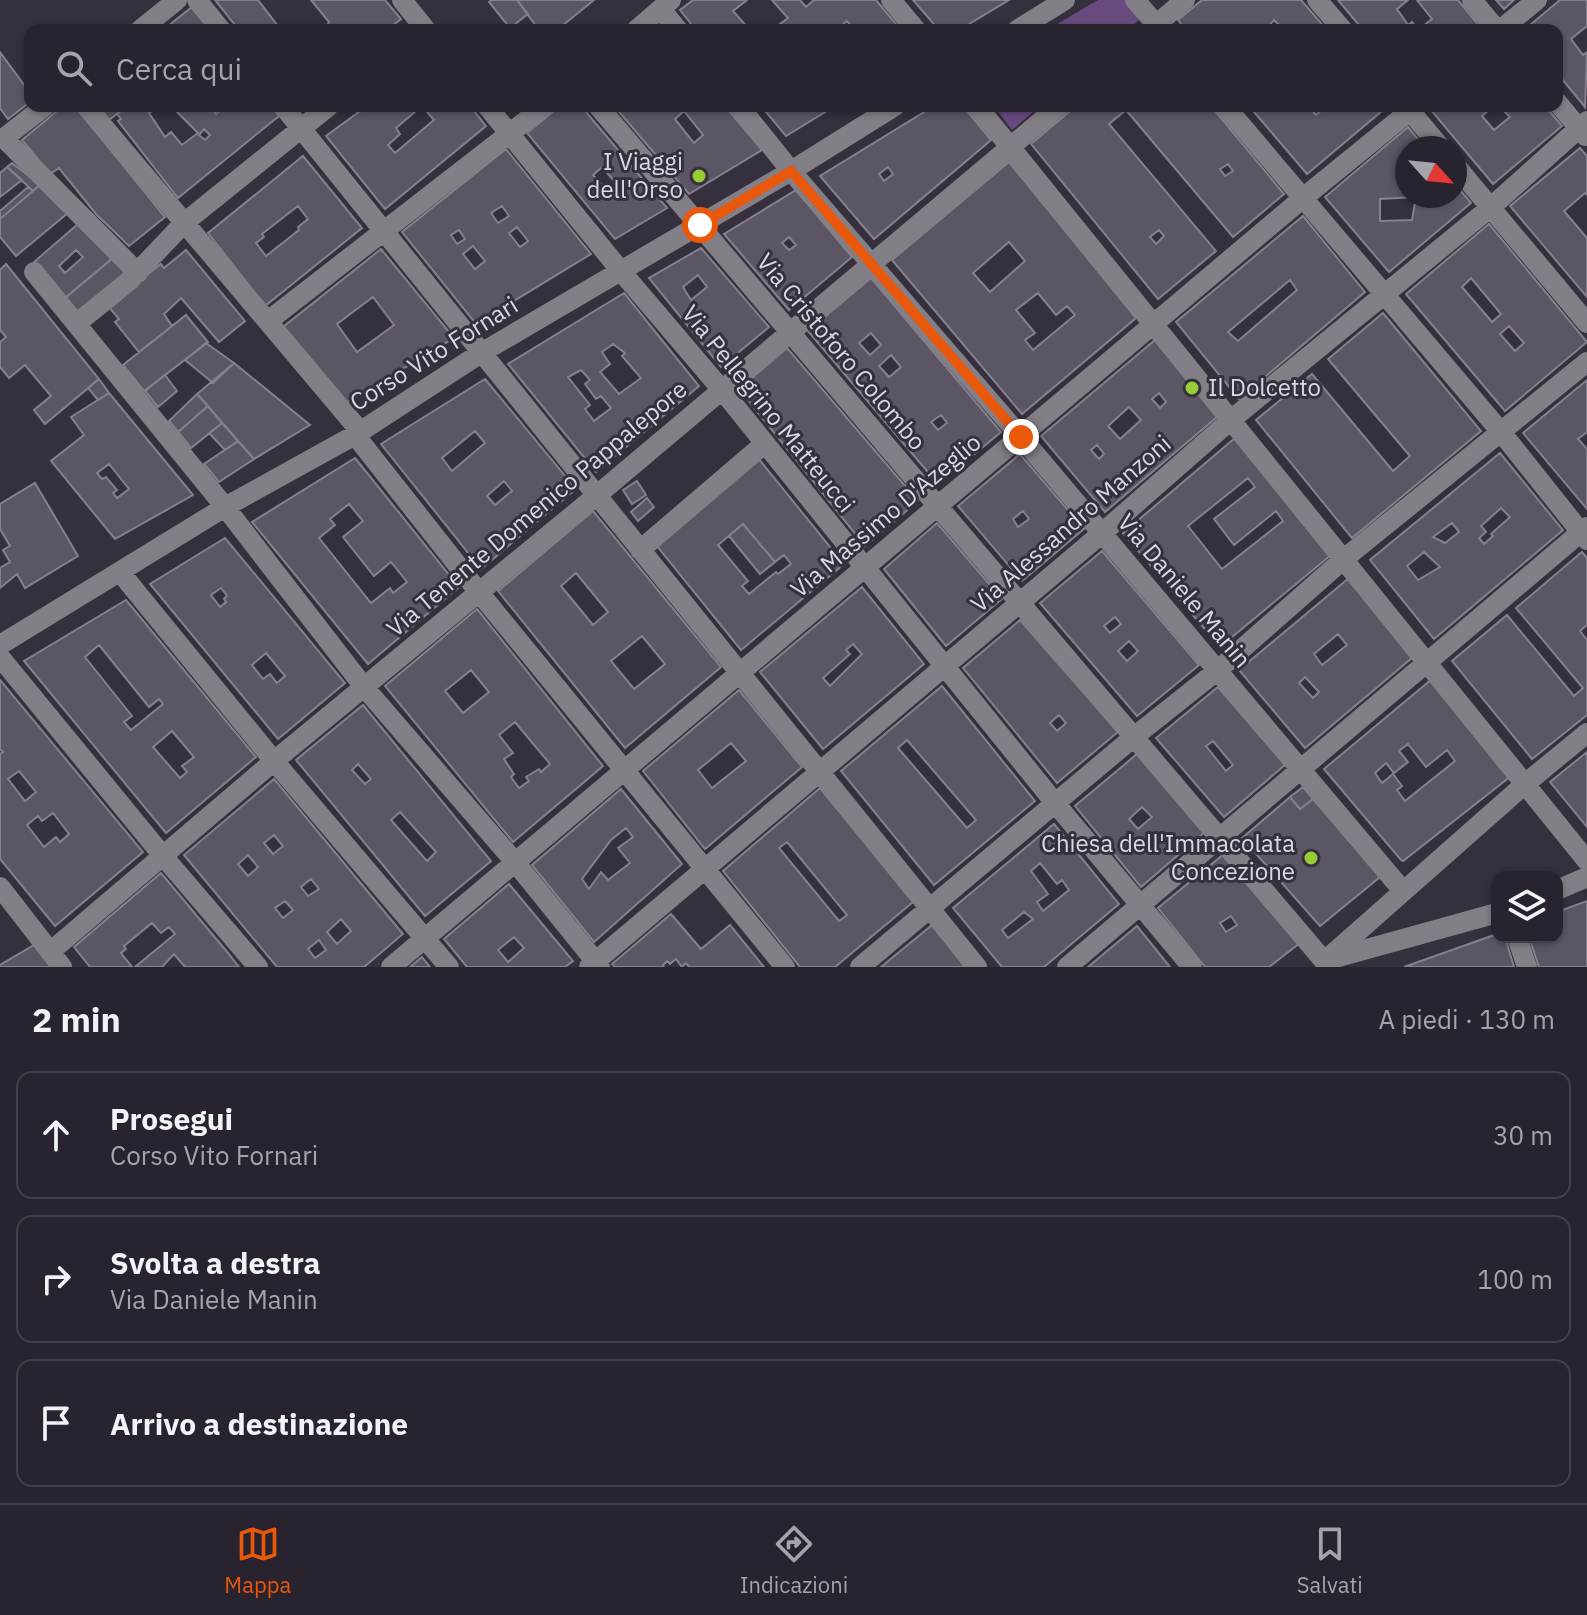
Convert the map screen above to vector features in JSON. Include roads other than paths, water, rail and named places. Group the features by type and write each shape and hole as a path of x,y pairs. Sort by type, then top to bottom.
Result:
{"street":[{"path":"147,24 177,0"},
{"path":"197,0 216,24"},
{"path":"402,0 421,24"},
{"path":"891,0 911,24"},
{"path":"1027,24 1065,0"},
{"path":"1135,0 1153,24"},
{"path":"1160,24 1185,0"},
{"path":"1317,0 1338,24"},
{"path":"1472,0 1493,24"},
{"path":"1506,24 1537,0"},
{"path":"643,24 666,4 675,24"},
{"path":"1563,108 1584,129"},
{"path":"37,112 4,138 138,273"},
{"path":"91,112 268,321 478,591 785,967"},
{"path":"288,112 977,967"},
{"path":"76,324 138,273 184,223 322,112"},
{"name":"Via Pellegrino Matteucci","path":"492,112 1192,967"},
{"path":"268,321 538,112"},
{"name":"Via Cristoforo Colombo","path":"603,112 1220,837 1320,964"},
{"name":"Via Daniele Manin","path":"744,112 1403,891"},
{"name":"Corso Vito Fornari","path":"0,645 225,507 357,433 481,353 885,112"},
{"path":"982,112 1587,861"},
{"name":"Via Tenente Domenico Pappalepore","path":"56,960 163,856 274,761 596,496 1052,112"},
{"path":"1067,967 1428,661 1585,533 1230,112"},
{"name":"Via Massimo D'Azeglio","path":"391,967 1406,112"},
{"path":"1414,112 1432,136"},
{"name":"Via Alessandro Manzoni","path":"595,965 1232,419 1584,129"},
{"path":"1467,180 1587,323"},
{"path":"34,272 225,507 364,687 515,862 595,965"},
{"path":"860,967 1218,670 1345,558 1587,362"},
{"path":"640,550 764,444"},
{"path":"120,572 274,761 449,967"},
{"path":"0,657 258,967"},
{"path":"1320,964 1587,733"},
{"path":"1563,887 1587,877"},
{"path":"0,887 56,960"},
{"path":"1320,964 1368,959 1491,915"},
{"path":"1519,943 1527,967"}],"place":[{"name":"I Viaggi dell'Orso","path":"699,176"},
{"name":"Il Dolcetto","path":"1192,388"},
{"name":"Chiesa dell'Immacolata Concezione","path":"1311,858"}]}
